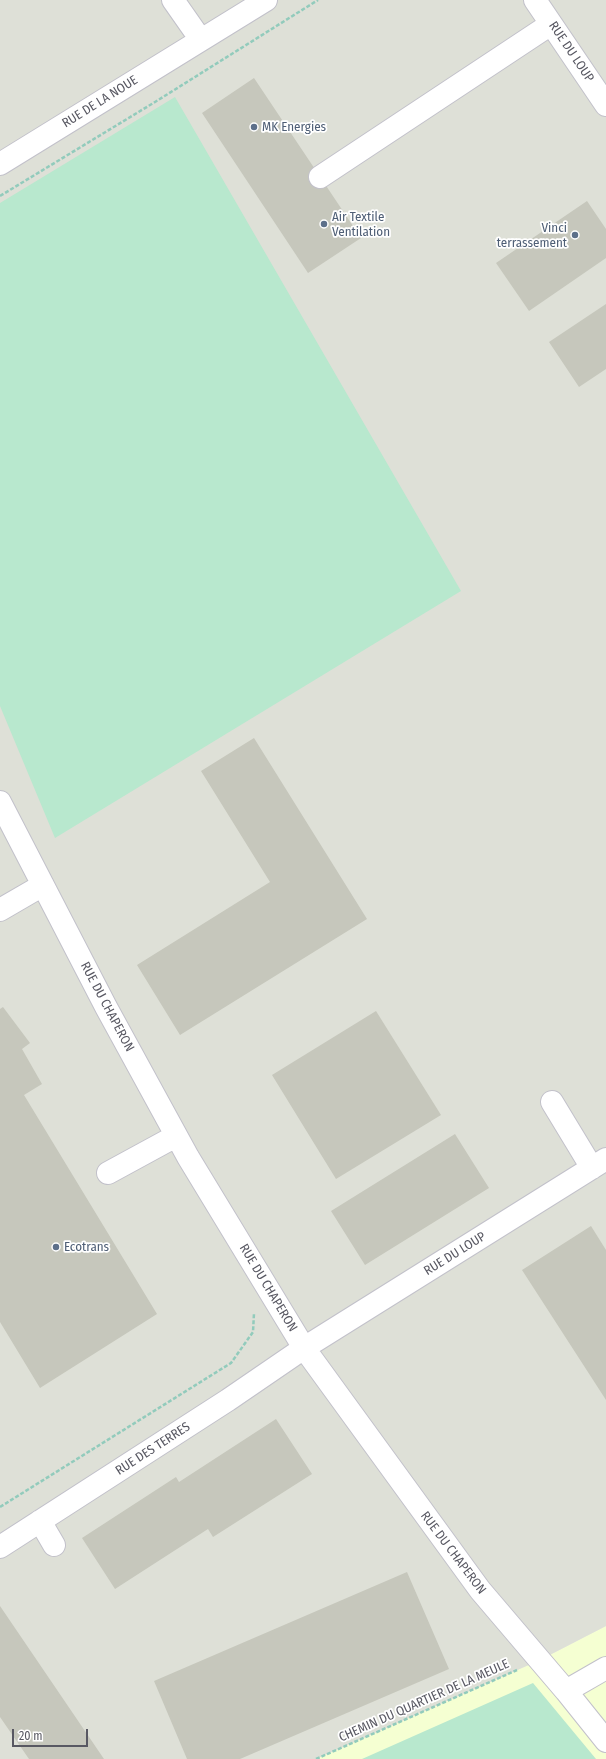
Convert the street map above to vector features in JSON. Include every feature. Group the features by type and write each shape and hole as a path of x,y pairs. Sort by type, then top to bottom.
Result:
{"street":[{"path":"174,0 201,40"},
{"name":"RUE DE LA NOUE","path":"0,164 266,0"},
{"name":"RUE DU LOUP","path":"535,0 606,105"},
{"path":"320,177 551,24"},
{"name":"RUE DU CHAPERON","path":"0,802 106,1007 176,1136 304,1348 480,1590 566,1691 606,1741"},
{"path":"0,910 43,885"},
{"path":"552,1102 599,1164"},
{"path":"108,1173 176,1136"},
{"name":"RUE DU LOUP","path":"304,1348 599,1164"},
{"name":"RUE DES TERRES","path":"0,1547 228,1400 304,1348"},
{"path":"40,1521 54,1545"},
{"path":"566,1691 606,1668"}],"path":[{"path":"0,196 155,102 318,0"},
{"path":"0,1507 231,1363 253,1332 254,1301 267,1287"},
{"name":"CHEMIN DU QUARTIER DE LA MEULE","path":"316,1759 540,1660"}],"shaded area":[{"path":"0,0 606,0 606,1626 540,1660 316,1759 0,1759"},
{"path":"175,97 461,591 55,838 0,706 0,203"},
{"path":"606,1626 606,1759 316,1759 540,1660"},
{"path":"533,1683 596,1759 362,1759"}],"building":[{"path":"254,78 361,238 308,273 202,113"},
{"path":"587,201 606,229 606,258 529,311 496,263"},
{"path":"606,304 606,369 579,387 549,342"},
{"path":"254,738 367,919 180,1035 137,965 270,882 201,771"},
{"path":"3,1007 30,1043 22,1049 42,1084 24,1095 157,1314 40,1388 0,1322 0,1009"},
{"path":"376,1011 441,1115 336,1179 272,1075"},
{"path":"455,1134 489,1188 365,1265 331,1211"},
{"path":"591,1226 606,1250 606,1400 522,1270"},
{"path":"276,1419 312,1474 213,1537 208,1529 115,1589 82,1538 176,1477 179,1482"},
{"path":"407,1572 449,1669 240,1759 187,1759 154,1681"},
{"path":"0,1606 104,1759 29,1759 0,1717"}],"place":[{"name":"MK Energies","path":"254,127"},
{"name":"Air Textile Ventilation","path":"324,224"},
{"name":"Vinci terrassement","path":"575,235"},
{"name":"Ecotrans","path":"56,1247"}]}
